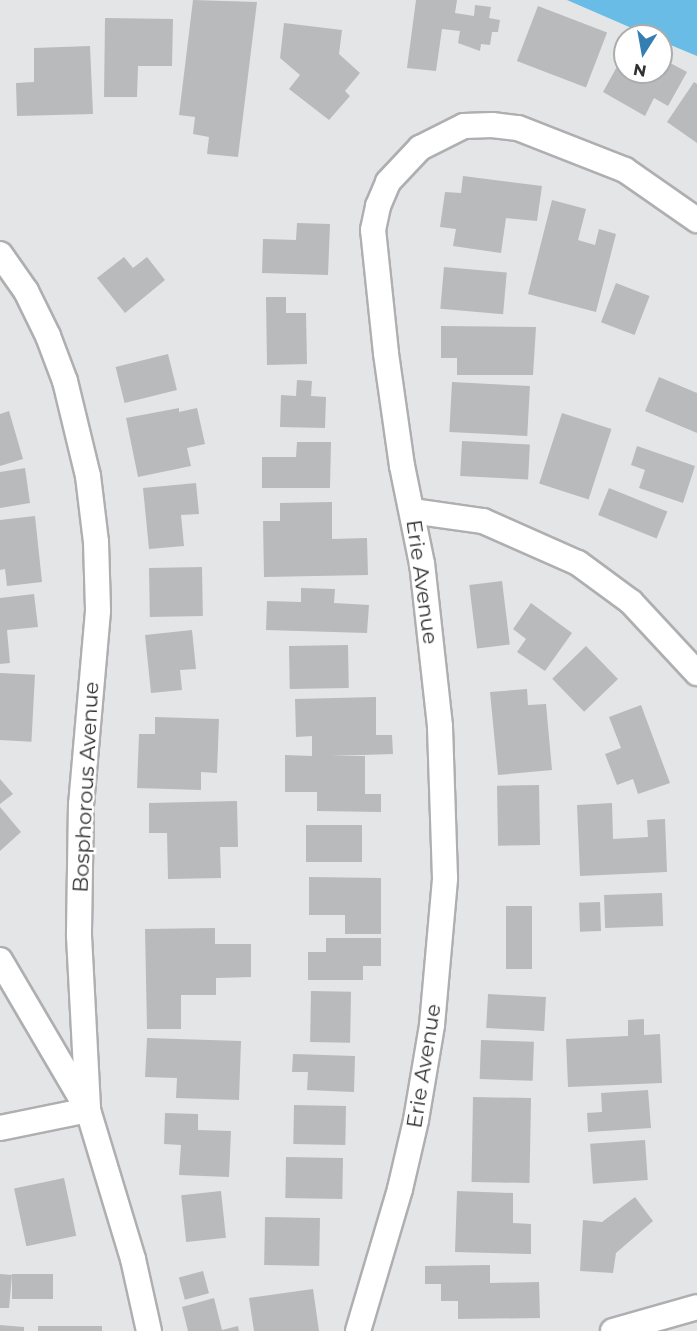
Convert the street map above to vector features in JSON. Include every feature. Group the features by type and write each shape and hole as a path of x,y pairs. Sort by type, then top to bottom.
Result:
{"street":[{"name":"Erie Avenue","path":"358,1331 400,1189 416,1120 443,928 445,829 440,726 412,511 399,443 373,230 388,182 402,163 420,148 464,126 518,128 625,170 697,220"},
{"name":"Bosphorous Avenue","path":"0,254 26,291 65,381 88,476 96,542 98,611 81,804 79,936 87,1110 133,1259 149,1331"},
{"path":"412,511 483,521 568,557 631,602 697,673"},
{"path":"0,960 87,1110 0,1128"},
{"path":"613,1331 697,1306"}],"water":[{"path":"567,0 697,0 697,56 673,46 673,24 622,24"}],"building":[{"path":"193,0 257,2 238,157 207,154 209,137 193,134 195,117 179,115"},
{"path":"416,0 457,0 455,13 474,16 475,5 491,7 489,18 500,20 498,32 492,32 490,45 481,44 480,51 458,43 460,31 442,29 436,71 407,68"},
{"path":"538,6 607,33 586,88 517,61"},
{"path":"105,18 173,19 172,66 138,66 137,97 104,97"},
{"path":"284,23 342,30 339,54 360,73 345,91 350,96 329,120 289,89 300,75 280,58"},
{"path":"90,46 93,114 17,116 16,83 34,82 34,48"},
{"path":"673,64 687,72 668,106 654,98 645,116 603,92 613,74 613,84 673,84"},
{"path":"694,82 697,84 697,143 667,122"},
{"path":"463,176 542,186 537,221 506,218 501,253 453,246 456,229 440,227 445,192 461,193"},
{"path":"552,200 586,209 578,240 595,245 599,229 616,234 596,312 528,294"},
{"path":"297,223 330,224 328,275 262,273 263,239 296,240"},
{"path":"124,257 133,268 147,257 165,280 125,313 97,278"},
{"path":"444,267 507,272 503,314 440,309"},
{"path":"616,283 650,296 635,335 601,322"},
{"path":"266,297 286,297 286,313 306,313 307,364 267,365"},
{"path":"441,326 536,327 533,375 457,375 457,358 441,358"},
{"path":"168,354 177,390 125,403 116,367"},
{"path":"659,377 697,393 697,433 645,411"},
{"path":"297,380 312,381 311,396 326,397 325,428 280,427 281,395 296,396"},
{"path":"452,382 530,386 527,436 449,432"},
{"path":"179,408 179,412 197,408 205,444 187,448 191,466 138,477 126,418"},
{"path":"9,411 23,459 0,466 0,414"},
{"path":"562,413 611,429 589,499 539,483"},
{"path":"462,441 530,445 528,480 460,476"},
{"path":"297,442 331,442 330,488 262,488 262,457 296,457"},
{"path":"637,446 695,466 683,503 639,488 645,470 631,465"},
{"path":"25,468 30,503 0,508 0,472"},
{"path":"196,483 199,514 181,515 184,546 149,549 143,488"},
{"path":"609,488 667,512 657,538 598,515"},
{"path":"332,502 332,539 367,538 368,575 264,577 263,521 280,521 280,503"},
{"path":"35,516 42,582 7,586 5,569 0,570 0,520"},
{"path":"202,567 203,616 150,617 149,568"},
{"path":"502,581 510,645 477,649 469,585"},
{"path":"301,588 335,589 334,603 369,605 367,633 266,630 267,601 301,602"},
{"path":"34,594 38,627 7,630 10,663 0,664 0,598"},
{"path":"531,603 572,633 545,671 517,652 526,639 513,629"},
{"path":"192,630 196,669 180,670 182,690 151,693 145,635"},
{"path":"348,645 349,688 290,689 289,646"},
{"path":"586,646 618,679 584,712 552,679"},
{"path":"0,673 35,675 31,742 0,740"},
{"path":"527,689 528,705 546,704 552,770 498,775 490,692"},
{"path":"376,697 376,735 392,735 393,754 330,756 365,756 365,794 381,794 381,812 317,811 317,792 285,792 285,755 312,756 312,736 296,737 295,699"},
{"path":"641,705 670,783 638,794 633,779 617,785 605,754 621,748 609,717"},
{"path":"155,717 219,719 217,773 201,772 201,790 137,788 139,734 155,734"},
{"path":"0,779 13,794 0,804"},
{"path":"539,785 540,845 498,846 497,786"},
{"path":"237,801 238,847 220,847 221,878 168,879 167,833 149,833 149,803"},
{"path":"612,803 613,839 648,837 647,820 665,819 667,872 580,876 577,805"},
{"path":"0,807 21,832 0,851"},
{"path":"306,825 362,825 362,862 306,862"},
{"path":"309,877 381,878 381,934 345,934 345,915 309,915"},
{"path":"662,893 663,926 605,928 604,895"},
{"path":"600,902 601,931 580,932 579,903"},
{"path":"506,906 532,906 532,969 506,969"},
{"path":"215,928 215,944 251,944 251,977 216,978 216,995 181,995 181,1029 147,1029 145,929"},
{"path":"326,938 381,938 381,966 363,966 363,980 308,980 308,952 326,952"},
{"path":"311,991 351,992 350,1043 310,1042"},
{"path":"488,994 546,997 544,1031 486,1028"},
{"path":"644,1019 644,1035 660,1034 662,1083 568,1087 566,1039 628,1036 628,1020"},
{"path":"147,1038 241,1041 239,1100 176,1098 177,1078 145,1077"},
{"path":"481,1040 534,1042 533,1081 480,1079"},
{"path":"293,1054 355,1056 354,1092 307,1090 308,1072 292,1072"},
{"path":"648,1090 651,1128 588,1132 587,1113 602,1112 601,1093"},
{"path":"473,1097 531,1098 530,1183 472,1182"},
{"path":"294,1105 346,1106 345,1145 293,1144"},
{"path":"165,1113 198,1114 198,1130 231,1131 229,1177 179,1175 181,1145 164,1144"},
{"path":"645,1140 648,1180 593,1184 590,1144"},
{"path":"286,1157 343,1158 342,1199 285,1198"},
{"path":"64,1178 76,1236 26,1246 14,1189"},
{"path":"221,1191 226,1238 186,1242 181,1195"},
{"path":"457,1191 513,1193 513,1223 531,1224 531,1254 455,1252"},
{"path":"635,1197 653,1221 616,1253 613,1273 580,1271 583,1220 602,1222"},
{"path":"265,1217 320,1218 319,1266 264,1265"},
{"path":"490,1265 490,1283 539,1282 540,1318 458,1319 458,1301 441,1301 441,1284 425,1284 425,1266"},
{"path":"203,1271 209,1293 185,1300 179,1277"},
{"path":"0,1274 12,1275 9,1308 0,1308"},
{"path":"12,1274 53,1274 53,1299 12,1299"},
{"path":"313,1289 319,1331 254,1331 249,1298"},
{"path":"214,1298 222,1330 238,1326 239,1331 188,1331 182,1307"},
{"path":"0,1325 24,1327 24,1331 0,1331"},
{"path":"38,1326 102,1326 102,1331 38,1331"}]}
